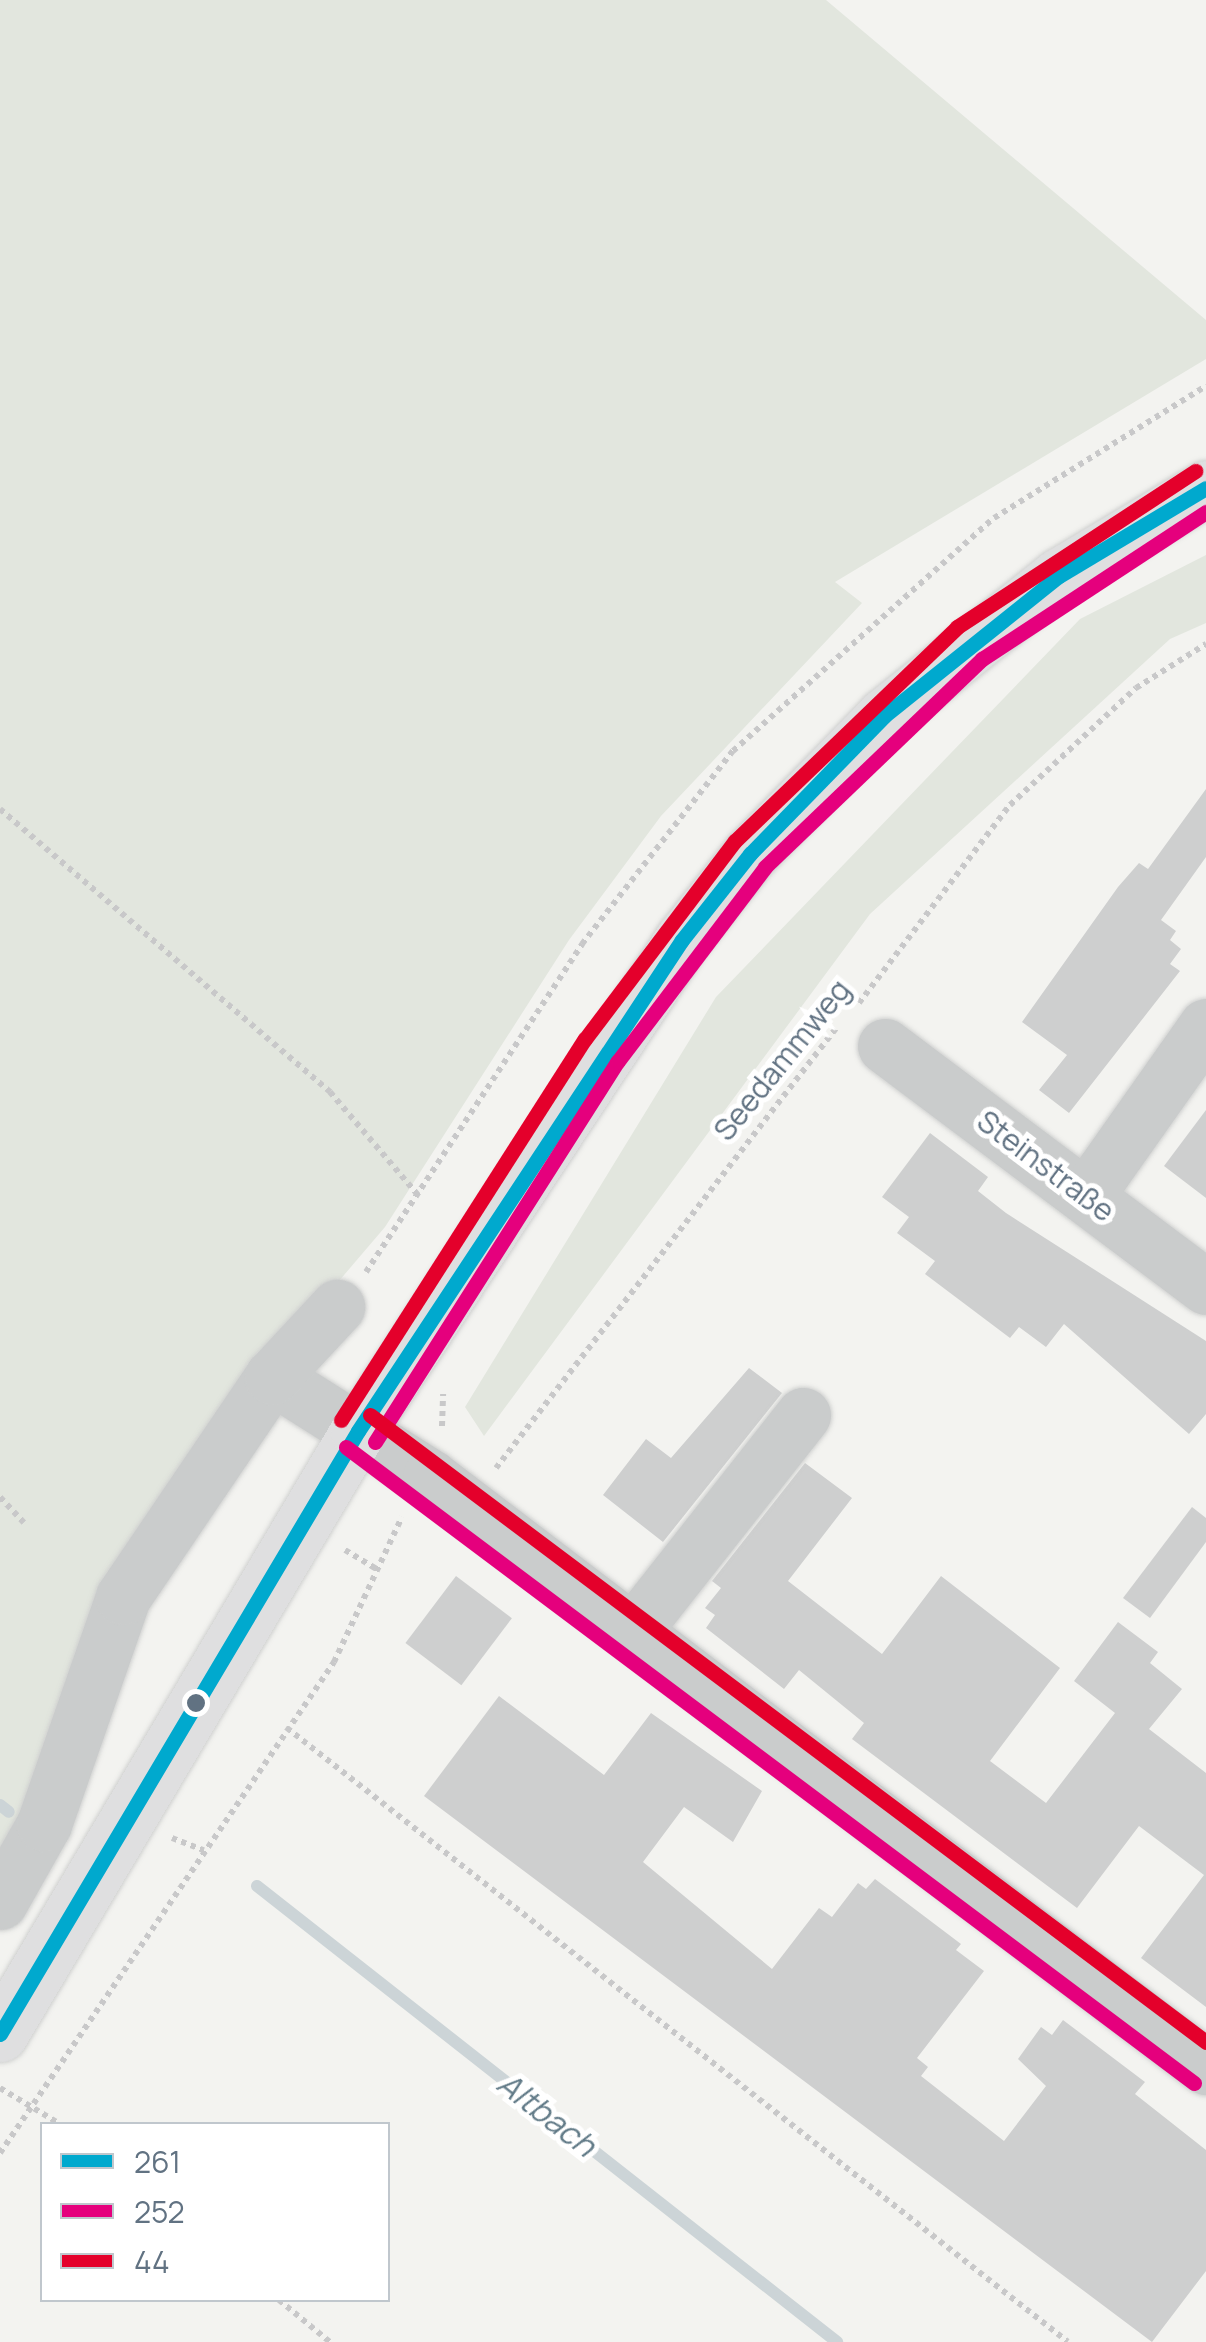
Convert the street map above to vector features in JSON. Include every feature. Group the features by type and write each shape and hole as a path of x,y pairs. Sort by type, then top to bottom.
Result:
{"main road":[{"path":"0,2034 358,1430 602,1050 750,854 969,643 1206,488"}],"street":[{"path":"1086,1196 1206,1026"},
{"name":"Steinstraße","path":"886,1046 1206,1288"},
{"path":"0,1902 44,1824 122,1597 272,1376 337,1307"},
{"path":"272,1376 358,1430 454,1471 633,1631 1206,2067"},
{"path":"633,1631 803,1415"}],"path":[{"path":"337,1307 418,1195 582,944 732,750 994,518 1206,386"},
{"name":"Seedammweg","path":"454,1471 491,1476 968,851 1115,706 1206,644"},
{"path":"0,809 330,1092 418,1195"},
{"path":"0,2153 334,1662 454,1471"},
{"path":"0,1498 24,1523"},
{"path":"287,1728 1068,2342"},
{"path":"0,2088 28,2109 56,2122"},
{"path":"281,2302 330,2342"}],"shaded area":[{"path":"0,0 826,0 1206,320 1206,359 835,582 862,603 661,816 569,940 385,1227 240,1397 41,1798 0,1857"},
{"path":"1206,555 1206,623 1170,639 870,914 484,1436 465,1407 716,997 1080,619"}],"building":[{"path":"1206,789 1206,857 1161,920 1176,931 1170,940 1181,949 1170,964 1180,971 1069,1113 1039,1090 1067,1055 1022,1022 1118,887 1139,863 1148,869"},
{"path":"1206,1110 1206,1198 1164,1166"},
{"path":"930,1133 988,1177 978,1191 1006,1213 1206,1341 1206,1414 1189,1434 1064,1324 1046,1347 1019,1327 1010,1338 925,1274 935,1261 897,1233 909,1217 882,1197"},
{"path":"749,1368 782,1393 663,1542 603,1495 646,1439 671,1458"},
{"path":"805,1463 852,1498 788,1581 882,1654 941,1576 1060,1668 990,1761 1046,1803 1115,1713 1074,1681 1118,1622 1158,1652 1150,1663 1182,1689 1149,1729 1206,1773 1206,2007 1141,1958 1204,1875 1139,1826 1077,1908 852,1739 864,1723 799,1670 784,1689 706,1628 715,1615 705,1608 721,1588 712,1581"},
{"path":"1192,1507 1206,1518 1206,1542 1150,1618 1123,1598"},
{"path":"456,1576 512,1618 461,1685 405,1643"},
{"path":"499,1696 604,1775 651,1713 762,1791 733,1842 684,1807 643,1862 772,1969 819,1908 832,1917 858,1883 866,1889 875,1879 961,1944 956,1950 984,1971 917,2058 928,2067 921,2076 1004,2141 1046,2086 1018,2059 1041,2027 1052,2035 1063,2020 1145,2082 1135,2094 1206,2150 1206,2271 1152,2342 424,1796"}],"waterway":[{"name":"Altbach","path":"0,1805 9,1812"},
{"name":"Altbach","path":"257,1886 837,2342"}],"transit line":[{"name":"44","path":"341,1420 585,1039 735,841 957,627 1195,471"},
{"name":"261","path":"0,2034 358,1431 682,940 750,854 884,716 1059,576 1206,488"},
{"name":"252","path":"375,1442 618,1061 765,867 982,659 1206,512"},
{"name":"44","path":"370,1415 1206,2042"},
{"name":"252","path":"346,1447 1194,2083"}]}
